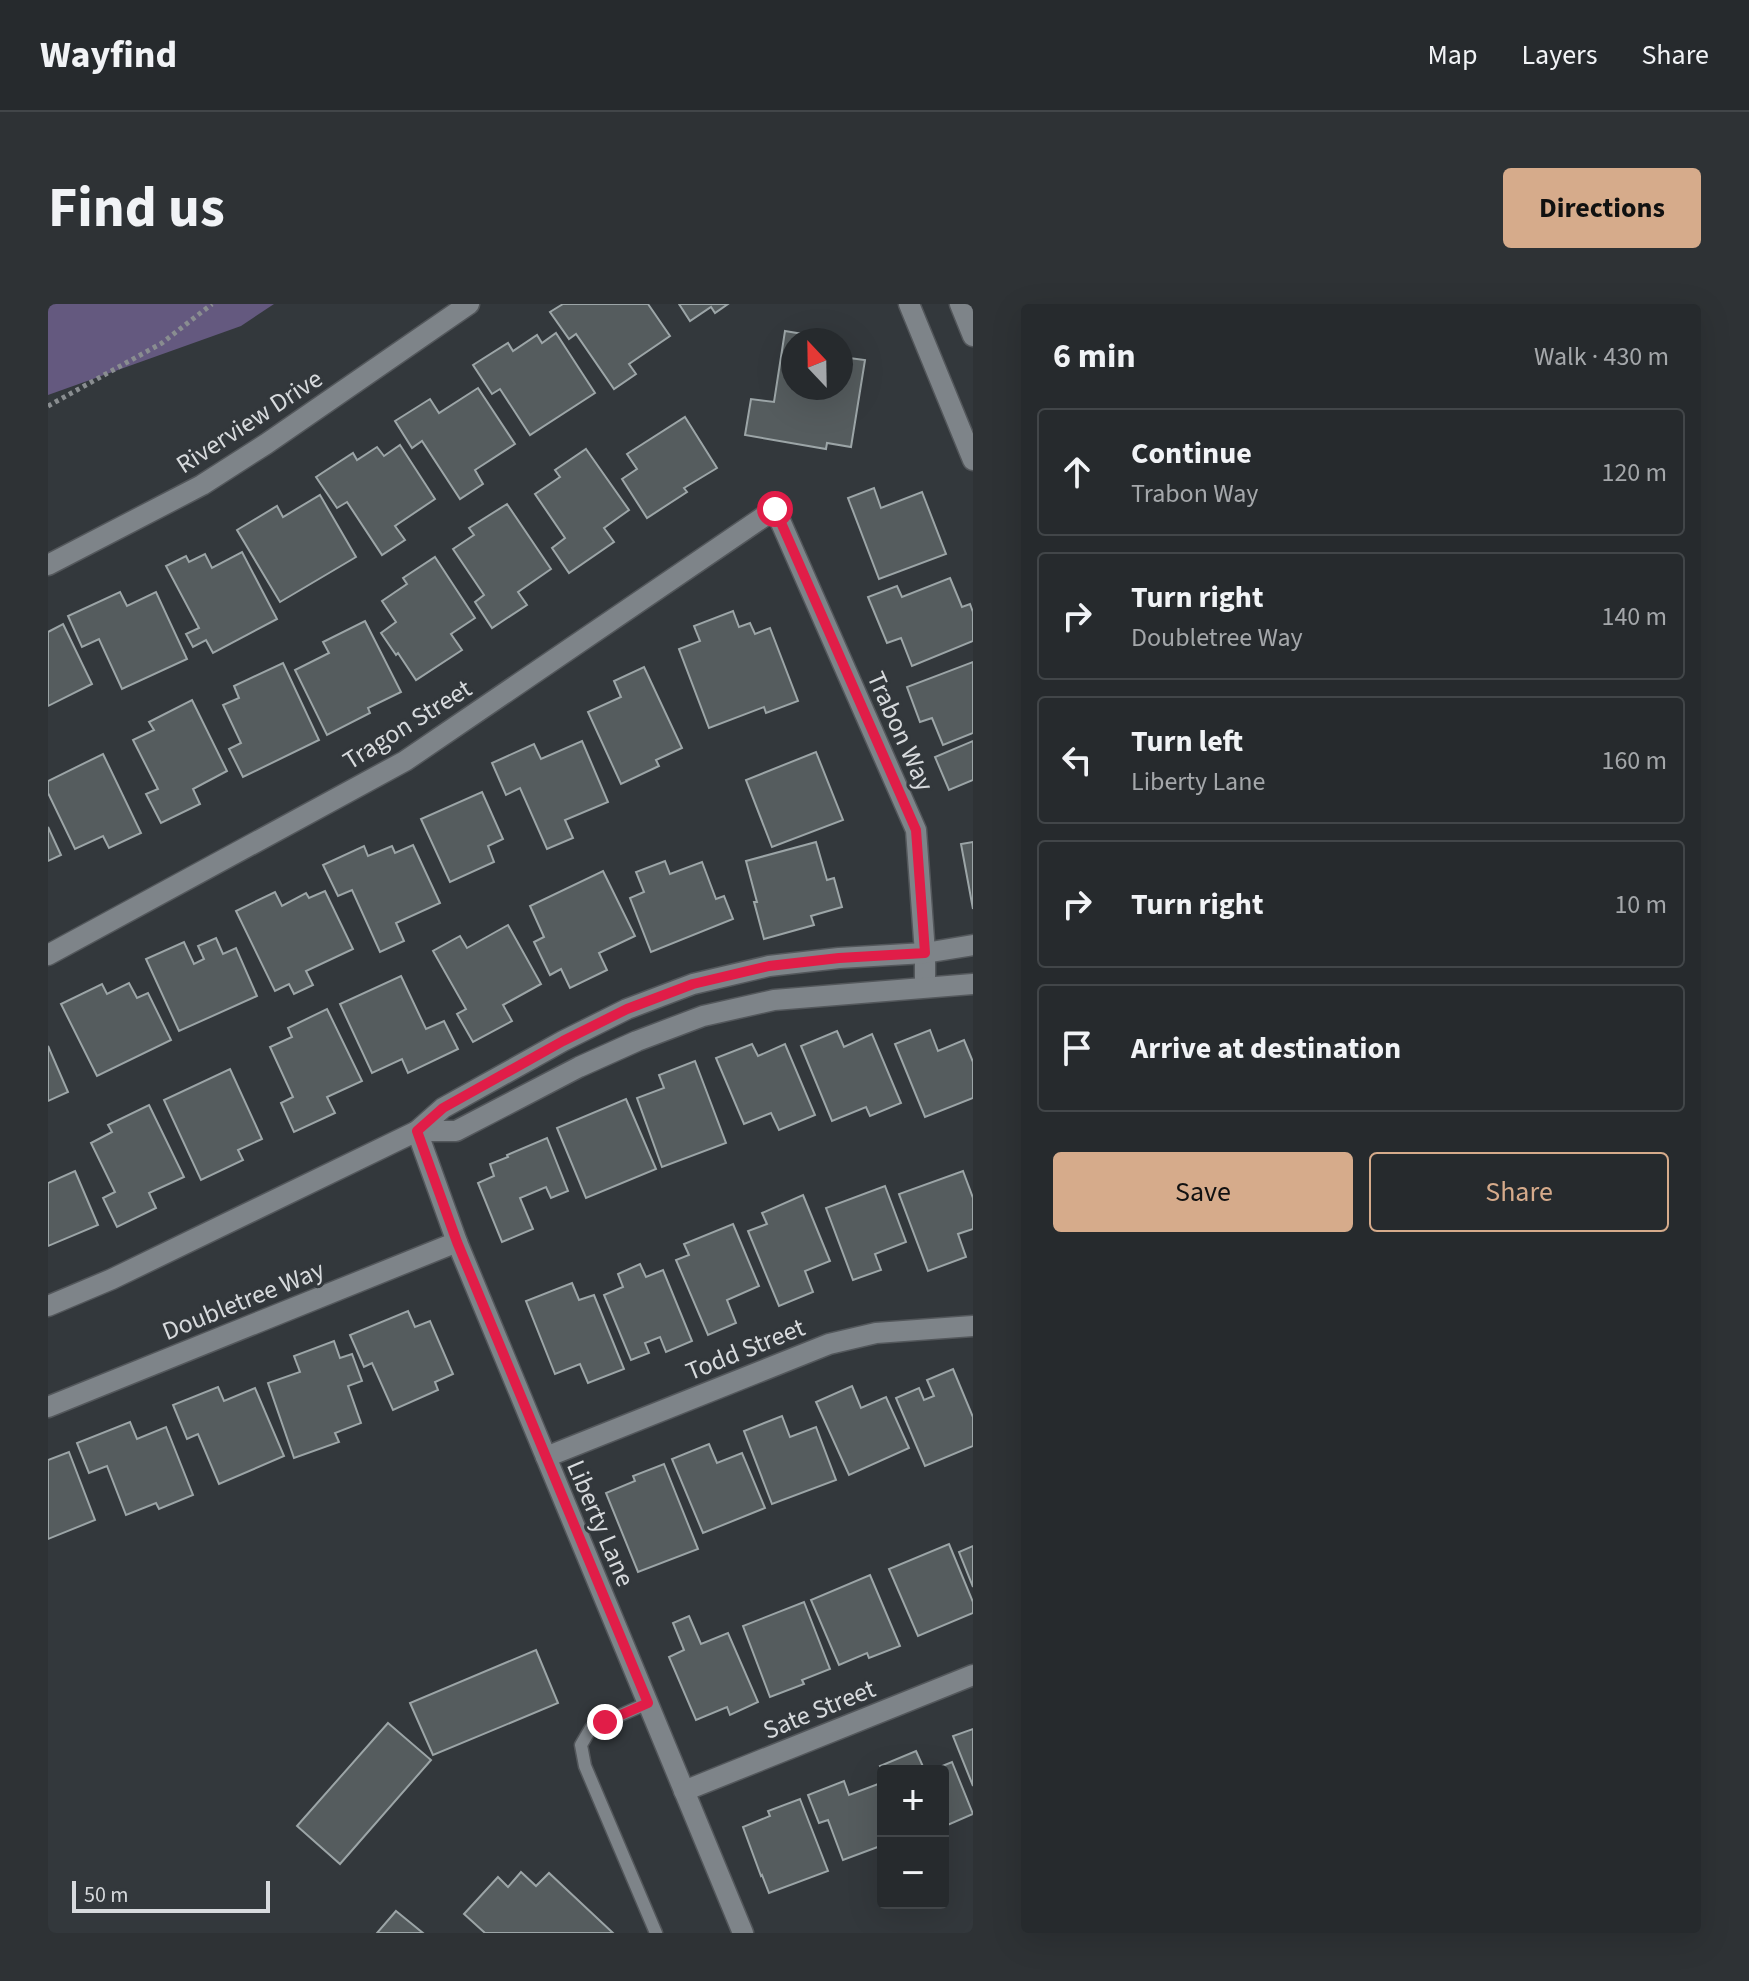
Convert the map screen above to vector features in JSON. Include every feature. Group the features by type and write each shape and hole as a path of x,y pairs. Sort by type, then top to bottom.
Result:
{"street":[{"name":"Riverview Drive","path":"48,565 202,485 469,304"},
{"path":"909,304 973,460"},
{"path":"960,304 973,336"},
{"name":"Trabon Way","path":"775,509 916,830 925,987"},
{"name":"Tragon Street","path":"48,955 405,761 775,509"},
{"path":"48,1306 126,1272 417,1131 443,1108 627,1009 693,984 769,966 925,953 973,945"},
{"path":"417,1131 456,1131 579,1067 703,1016 774,1000 973,984"},
{"name":"Liberty Lane","path":"417,1131 457,1242 743,1933"},
{"name":"Doubletree Way","path":"48,1407 457,1242"},
{"name":"Todd Street","path":"546,1457 829,1344 876,1333 973,1326"},
{"name":"Sate Street","path":"684,1791 973,1675"}],"lane":[{"path":"648,1703 591,1728 581,1745 585,1766 656,1933"}],"path":[{"path":"48,406 162,343 212,304"}],"shaded area":[{"path":"48,304 274,304 241,326 48,395"}],"building":[{"path":"563,304 648,304 670,336 629,364 636,374 614,389 576,334 569,339 550,312"},
{"path":"679,304 728,304 715,313 711,307 690,321"},
{"path":"556,333 595,393 530,435 500,389 492,394 473,365 508,343 513,351 537,335 542,343"},
{"path":"781,357 781,400 853,400 853,358 865,360 851,447 827,443 826,449 745,435 751,399 774,402"},
{"path":"478,388 515,444 475,470 483,484 460,499 422,441 412,448 395,421 430,399 439,413"},
{"path":"685,417 717,468 684,488 687,492 647,518 622,479 637,469 627,454"},
{"path":"400,445 435,499 395,526 405,540 382,555 347,502 337,508 316,477 353,453 357,460 377,447 384,456"},
{"path":"586,449 629,510 604,528 614,542 569,573 552,548 565,538 535,494 560,477 555,470"},
{"path":"874,488 881,508 922,492 946,554 879,579 848,498"},
{"path":"320,495 356,557 280,602 237,530 277,506 283,517"},
{"path":"507,504 551,569 518,592 527,605 492,628 475,602 484,595 453,549 474,535 469,528"},
{"path":"242,552 277,619 213,653 206,640 193,647 186,634 199,628 166,566 186,556 189,562 205,554 212,568"},
{"path":"435,557 475,618 451,634 462,650 416,680 381,633 396,622 382,601 407,584 403,578"},
{"path":"950,578 962,607 970,604 973,612 973,641 912,666 901,638 887,643 868,597 897,586 902,597"},
{"path":"120,592 127,606 156,592 187,659 122,689 99,639 82,647 68,616"},
{"path":"733,611 739,627 750,623 755,634 770,628 798,701 766,713 764,707 709,728 679,649 700,641 694,626"},
{"path":"365,621 401,692 368,708 370,713 327,735 295,670 329,653 323,642"},
{"path":"63,624 92,684 48,706 48,632"},
{"path":"973,662 973,733 943,745 932,718 920,722 907,687"},
{"path":"283,663 319,740 243,777 229,749 241,743 223,705 239,698 234,686"},
{"path":"644,667 682,748 656,760 659,766 621,784 588,712 621,697 614,681"},
{"path":"192,700 227,771 193,789 200,804 161,823 146,794 158,789 133,740 154,730 149,722"},
{"path":"582,741 608,802 565,820 573,838 547,849 520,788 506,795 492,763 534,744 541,759"},
{"path":"973,741 973,780 949,790 935,757"},
{"path":"816,752 843,820 772,847 746,780"},
{"path":"103,754 141,833 109,848 103,836 75,849 48,793 48,781"},
{"path":"482,792 503,839 488,846 494,862 450,882 421,819"},
{"path":"48,827 61,855 48,861"},
{"path":"816,842 827,880 834,878 842,907 811,916 814,925 764,939 746,861"},
{"path":"973,842 973,909 961,844"},
{"path":"413,845 440,903 396,923 404,941 380,952 352,890 338,896 323,865 364,846 368,856 392,846 395,853"},
{"path":"665,861 670,874 702,862 716,899 724,896 733,919 651,952 630,898 644,892 636,872"},
{"path":"603,871 635,936 599,953 607,970 570,988 561,969 550,975 534,942 544,937 530,906"},
{"path":"325,891 353,949 306,971 313,985 294,994 289,984 275,991 236,911 275,892 282,906 306,893 309,898"},
{"path":"508,925 541,984 503,1005 512,1021 473,1042 457,1014 466,1009 433,951 460,936 467,948"},
{"path":"216,938 223,954 236,948 257,996 179,1031 146,959 184,942 194,964 204,959 198,946"},
{"path":"401,976 426,1029 444,1021 458,1049 408,1073 402,1059 372,1073 340,1004"},
{"path":"129,983 137,998 148,993 171,1040 97,1076 61,1004 102,984 107,994"},
{"path":"327,1009 362,1081 327,1097 335,1113 294,1132 281,1103 293,1097 270,1047 292,1037 288,1028"},
{"path":"930,1030 938,1051 964,1040 973,1062 973,1098 925,1117 895,1044"},
{"path":"837,1031 844,1047 872,1034 901,1103 870,1116 866,1107 832,1121 801,1046"},
{"path":"752,1044 758,1056 785,1044 815,1115 779,1130 771,1113 744,1124 716,1058"},
{"path":"48,1046 68,1092 48,1101"},
{"path":"695,1061 726,1143 662,1167 637,1098 664,1088 659,1075"},
{"path":"230,1069 262,1139 238,1150 243,1160 201,1180 164,1100"},
{"path":"626,1099 656,1169 586,1198 557,1128"},
{"path":"149,1105 184,1177 149,1193 156,1208 117,1227 103,1198 115,1192 91,1143 112,1132 108,1125"},
{"path":"547,1138 568,1191 551,1198 546,1187 520,1198 533,1229 502,1242 478,1183 494,1176 490,1164"},
{"path":"75,1171 98,1225 48,1246 48,1183"},
{"path":"963,1171 973,1198 973,1229 958,1234 966,1257 928,1271 899,1194"},
{"path":"885,1186 906,1242 875,1254 881,1270 853,1280 826,1208"},
{"path":"803,1195 830,1261 805,1271 813,1292 779,1306 748,1231 767,1224 762,1213"},
{"path":"733,1224 759,1286 727,1300 736,1323 708,1335 676,1260 689,1255 684,1244"},
{"path":"640,1264 646,1277 663,1270 692,1341 666,1352 660,1337 645,1343 649,1353 631,1360 604,1295 623,1287 618,1274"},
{"path":"572,1283 579,1300 594,1295 624,1369 588,1383 580,1364 555,1374 526,1301"},
{"path":"408,1311 415,1327 430,1321 453,1374 435,1382 438,1390 393,1410 372,1363 364,1367 350,1335"},
{"path":"334,1341 340,1358 352,1354 362,1381 348,1386 361,1423 335,1433 339,1442 294,1458 268,1383 300,1372 294,1356"},
{"path":"953,1369 973,1417 973,1446 925,1466 896,1398 919,1388 924,1400 934,1396 927,1380"},
{"path":"852,1386 861,1408 886,1397 909,1448 849,1475 816,1402"},
{"path":"218,1387 224,1401 255,1388 284,1456 219,1484 198,1434 187,1439 173,1405"},
{"path":"782,1416 790,1437 816,1427 836,1480 772,1504 744,1431"},
{"path":"130,1422 137,1439 166,1427 193,1495 159,1509 156,1503 126,1515 107,1466 89,1473 77,1443"},
{"path":"709,1444 717,1463 742,1453 765,1508 703,1533 672,1459"},
{"path":"69,1452 95,1520 48,1539 48,1460"},
{"path":"664,1464 698,1549 638,1572 606,1493 635,1481 633,1476"},
{"path":"949,1544 973,1602 973,1613 918,1636 889,1569"},
{"path":"973,1546 973,1587 959,1552"},
{"path":"870,1575 900,1646 869,1658 867,1653 839,1665 811,1600"},
{"path":"804,1602 830,1669 802,1680 804,1684 770,1697 743,1626"},
{"path":"689,1616 701,1644 728,1633 758,1702 730,1715 727,1707 696,1720 669,1657 684,1650 673,1623"},
{"path":"536,1650 558,1703 433,1755 410,1703"},
{"path":"388,1723 431,1760 340,1864 297,1826"},
{"path":"973,1729 973,1786 953,1736"},
{"path":"916,1751 922,1765 882,1765"},
{"path":"952,1762 973,1814 949,1824 949,1765 945,1765"},
{"path":"844,1781 849,1795 877,1784 877,1847 843,1860 828,1820 819,1823 808,1795"},
{"path":"800,1799 828,1871 769,1893 743,1827 770,1816 768,1811"},
{"path":"521,1872 536,1886 549,1873 613,1933 485,1933 464,1914 498,1877 508,1887"},
{"path":"396,1911 423,1933 377,1933"}],"route":[{"path":"605,1722 648,1703 457,1242 417,1131 443,1108 563,1041 627,1009 693,984 769,966 925,953 916,830 775,509"}]}
